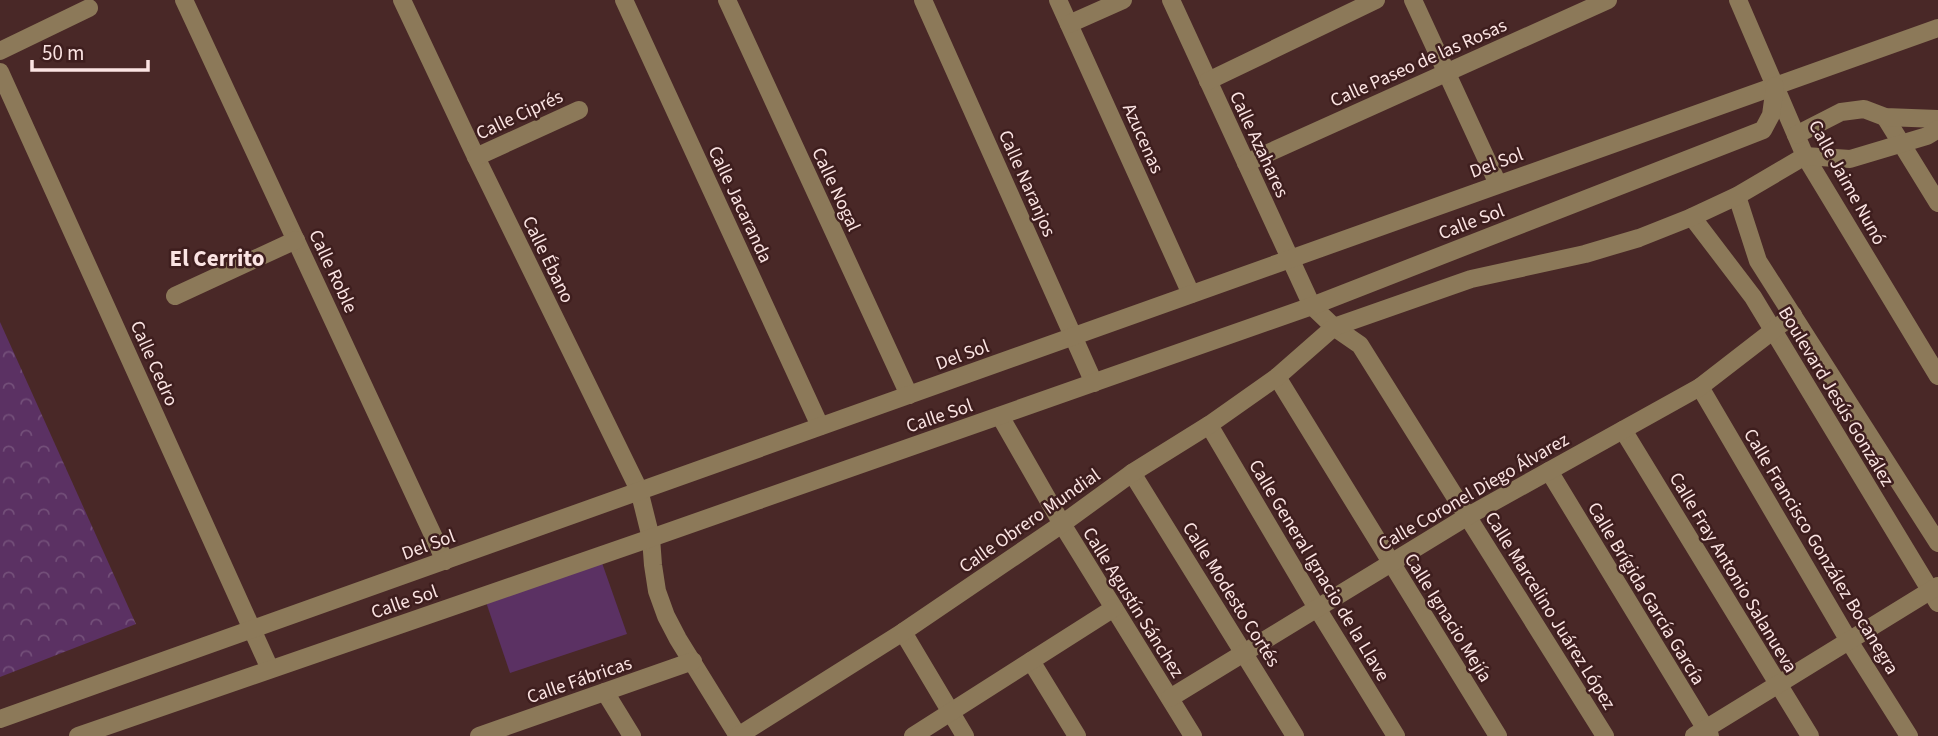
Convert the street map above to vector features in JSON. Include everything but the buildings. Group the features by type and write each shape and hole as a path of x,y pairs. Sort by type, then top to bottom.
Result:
{"street":[{"name":"Calle Roble","path":"184,0 445,561"},
{"name":"Calle Ébano","path":"402,0 639,490 651,538 657,591 666,616 738,736"},
{"name":"Calle Jacaranda","path":"624,0 820,426"},
{"name":"Calle Nogal","path":"727,0 909,395"},
{"name":"Calle Naranjos","path":"923,0 1094,383"},
{"name":"Azucenas","path":"1058,0 1191,294"},
{"path":"1069,24 1123,0"},
{"name":"Calle Azahares","path":"1171,0 1312,306"},
{"path":"1208,81 1376,0"},
{"path":"1413,0 1498,184"},
{"name":"Calle Paseo de las Rosas","path":"1246,163 1608,0"},
{"name":"Calle Jaime Nunó","path":"1738,0 1805,156 1938,376"},
{"path":"0,51 89,8"},
{"name":"Del Sol","path":"0,719 1938,28"},
{"name":"Calle Cedro","path":"1,73 270,668"},
{"name":"Calle Sol","path":"78,736 1312,306 1763,130 1771,115 1775,86"},
{"path":"1796,135 1841,112 1864,109 1885,117 1938,120"},
{"name":"Calle Ciprés","path":"476,157 579,110"},
{"path":"1885,117 1938,202"},
{"path":"1334,327 1471,279 1585,254 1639,238 1737,196 1805,156 1850,159 1927,136 1938,130"},
{"name":"Boulevard Jesús González","path":"1737,196 1758,261 1938,543"},
{"name":"Boulevard Jesús González","path":"1692,217 1753,298 1935,593"},
{"path":"175,296 296,240"},
{"path":"1753,298 1758,261"},
{"name":"Calle Marcelino Juárez López","path":"1312,306 1334,327 1360,345 1605,736"},
{"name":"Calle Coronel Diego Álvarez","path":"1170,698 1468,516 1700,387 1793,315"},
{"name":"Calle Obrero Mundial","path":"738,736 903,632 1132,473 1209,425 1277,377 1334,327"},
{"name":"Calle Ignacio Mejía","path":"1277,377 1499,736"},
{"name":"Calle Francisco González Bocanegra","path":"1700,387 1849,641 1909,736"},
{"name":"Calle Agustín Sánchez","path":"999,416 1062,524 1193,736"},
{"name":"Calle General Ignacio de la Llave","path":"1209,425 1396,736"},
{"name":"Calle Fray Antonio Salanueva","path":"1623,430 1810,736"},
{"name":"Calle Brígida García García","path":"1549,471 1703,734"},
{"name":"Calle Modesto Cortés","path":"1132,473 1295,736"},
{"path":"1703,734 1849,641 1935,593"},
{"path":"913,736 1114,608"},
{"path":"903,632 965,736"},
{"name":"Calle Fábricas","path":"479,736 517,730 605,692 693,661"},
{"path":"1031,661 1077,736"},
{"path":"605,692 632,736"}],"green space":[{"path":"0,322 136,624 0,677"},
{"path":"601,560 627,634 510,673 485,599"}],"district":[{"name":"El Cerrito","path":"217,258"}]}
